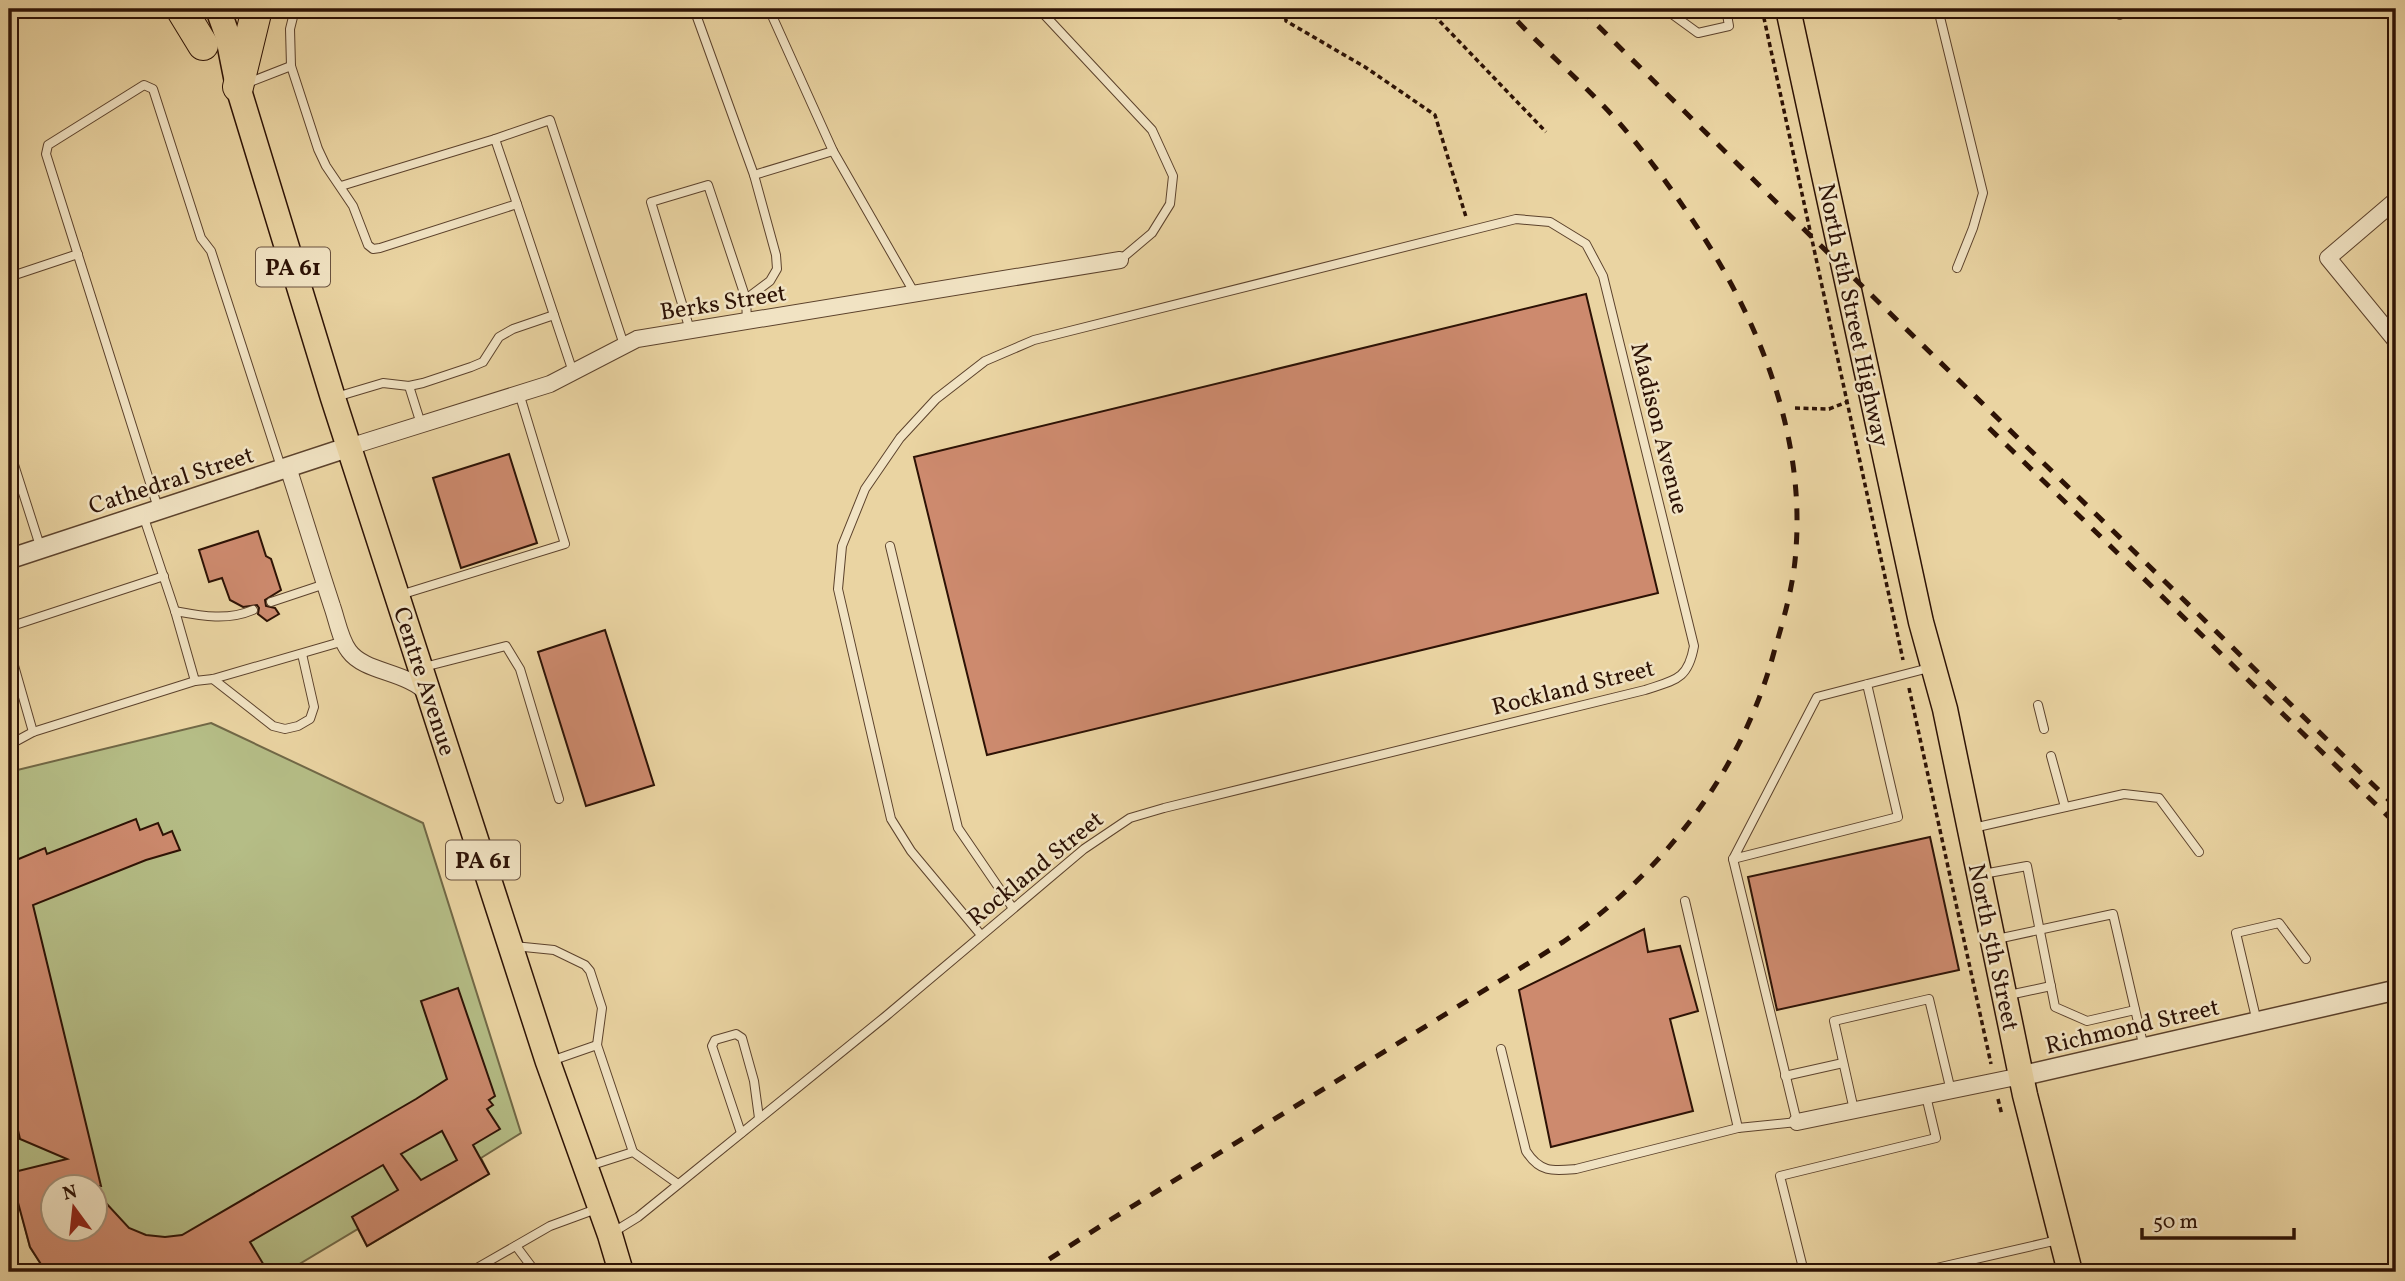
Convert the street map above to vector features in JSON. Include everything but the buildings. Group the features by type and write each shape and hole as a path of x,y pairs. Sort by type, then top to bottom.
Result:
{"highway":[{"path":"181,9 203,46"},
{"path":"237,87 257,9"}],"main road":[{"name":"Centre Avenue","path":"190,9 203,46 237,87"},
{"name":"Centre Avenue","path":"218,9 228,37 237,87 349,447 548,1062 621,1272"},
{"name":"North 5th Street Highway","path":"1788,9 1921,622"},
{"name":"North 5th Street","path":"1921,622 1945,709 2021,1076 2070,1272"}],"street":[{"path":"2396,201 2328,258 2396,341"},
{"name":"Berks Street","path":"349,447 550,384 636,339 1120,260"},
{"name":"Cathedral Street","path":"9,559 349,447"},
{"path":"285,468 350,652 364,662 409,679 421,686 430,697"},
{"name":"Richmond Street","path":"1797,1122 1994,1082 2396,990"}],"lane":[{"path":"295,9 290,29 291,66 318,149 353,206 365,240 373,249 517,204"},
{"path":"694,9 754,175 776,255 777,269 770,281 746,299"},
{"path":"769,9 833,151 915,293"},
{"path":"1039,9 1152,130 1173,176 1170,204 1152,233 1120,260"},
{"path":"1665,9 1698,33 1729,26 1726,9"},
{"path":"1675,9 1677,19"},
{"path":"1938,9 1983,193 1957,268"},
{"path":"237,87 291,66"},
{"path":"195,681 164,576 151,513 78,254 46,154 48,145 144,85 153,89 201,238 211,251 285,468"},
{"path":"341,186 550,120 625,345"},
{"path":"495,139 573,372"},
{"path":"754,175 833,151"},
{"path":"690,330 652,202 708,185 746,299 747,321"},
{"name":"Madison Avenue","path":"1471,231 1516,219 1550,222 1587,244 1603,276 1694,646 1690,667"},
{"path":"981,935 911,851 891,819 838,589 842,546 860,500 900,438 936,399 985,360 1034,340 1471,231"},
{"path":"9,277 78,254"},
{"path":"334,398 383,383 409,386 483,362 499,337 513,329 554,315"},
{"path":"409,386 421,424"},
{"path":"398,596 565,544 519,393"},
{"path":"9,449 41,549"},
{"path":"890,546 958,828 1012,907"},
{"path":"9,627 164,576"},
{"path":"271,602 325,583"},
{"path":"175,611 215,618 253,610"},
{"path":"9,745 33,732 195,681 213,679 344,641"},
{"path":"421,668 506,646 520,669 559,799"},
{"path":"9,648 33,732"},
{"path":"213,679 273,726 285,729 298,726 310,719 314,708 302,654"},
{"path":"1501,1049 1526,1151 1532,1161 1553,1171 1576,1169 1738,1128 1797,1122 1733,859 1817,697 1933,666"},
{"name":"Rockland Street","path":"610,1234 638,1217 886,1016 1084,849 1130,818 1164,807 1645,690 1673,681 1690,667"},
{"path":"1733,859 1898,817 1867,684"},
{"path":"2038,705 2044,729"},
{"path":"2051,756 2065,807"},
{"path":"1970,828 2124,794 2158,798 2199,852"},
{"path":"1980,875 2027,866 2055,1007 2087,1021 2135,1010"},
{"path":"1685,901 1738,1128"},
{"path":"1993,940 2113,914 2144,1048"},
{"path":"2257,1022 2236,933 2279,923 2306,959"},
{"path":"510,945 554,950 585,965 590,971 602,1008 597,1045 633,1152 678,1184"},
{"path":"2005,996 2051,986"},
{"path":"1854,1110 1834,1021 1929,999 1951,1091"},
{"path":"741,1133 712,1046 715,1040 736,1034 742,1038 754,1081 759,1118"},
{"path":"548,1062 597,1045"},
{"path":"1786,1076 1843,1063"},
{"path":"1804,1272 1780,1176 1936,1138 1926,1096"},
{"path":"585,1167 633,1152"},
{"path":"470,1272 550,1226 600,1208"},
{"path":"1919,1272 1941,1270 2061,1240"},
{"path":"516,1246 531,1266 528,1272"}],"path":[{"path":"1285,9 1286,21 1365,67 1435,115 1471,231"},
{"path":"1428,9 1546,132"},
{"path":"1762,9 2002,1115"},
{"path":"1796,408 1829,410 1847,402"}],"green space":[{"path":"211,723 423,823 521,1133 481,1158 489,1174 367,1246 358,1229 286,1272 46,1272 30,1247 9,1166 9,772"}],"railway":[{"path":"1029,1272 1563,942 1600,914 1666,851 1694,815 1720,778 1742,738 1760,696 1788,601 1796,549 1797,504 1792,459 1770,372 1734,289 1711,249 1665,181 1613,116 1506,9"},
{"path":"1581,9 2396,807"},
{"path":"1989,428 2396,824"}]}
